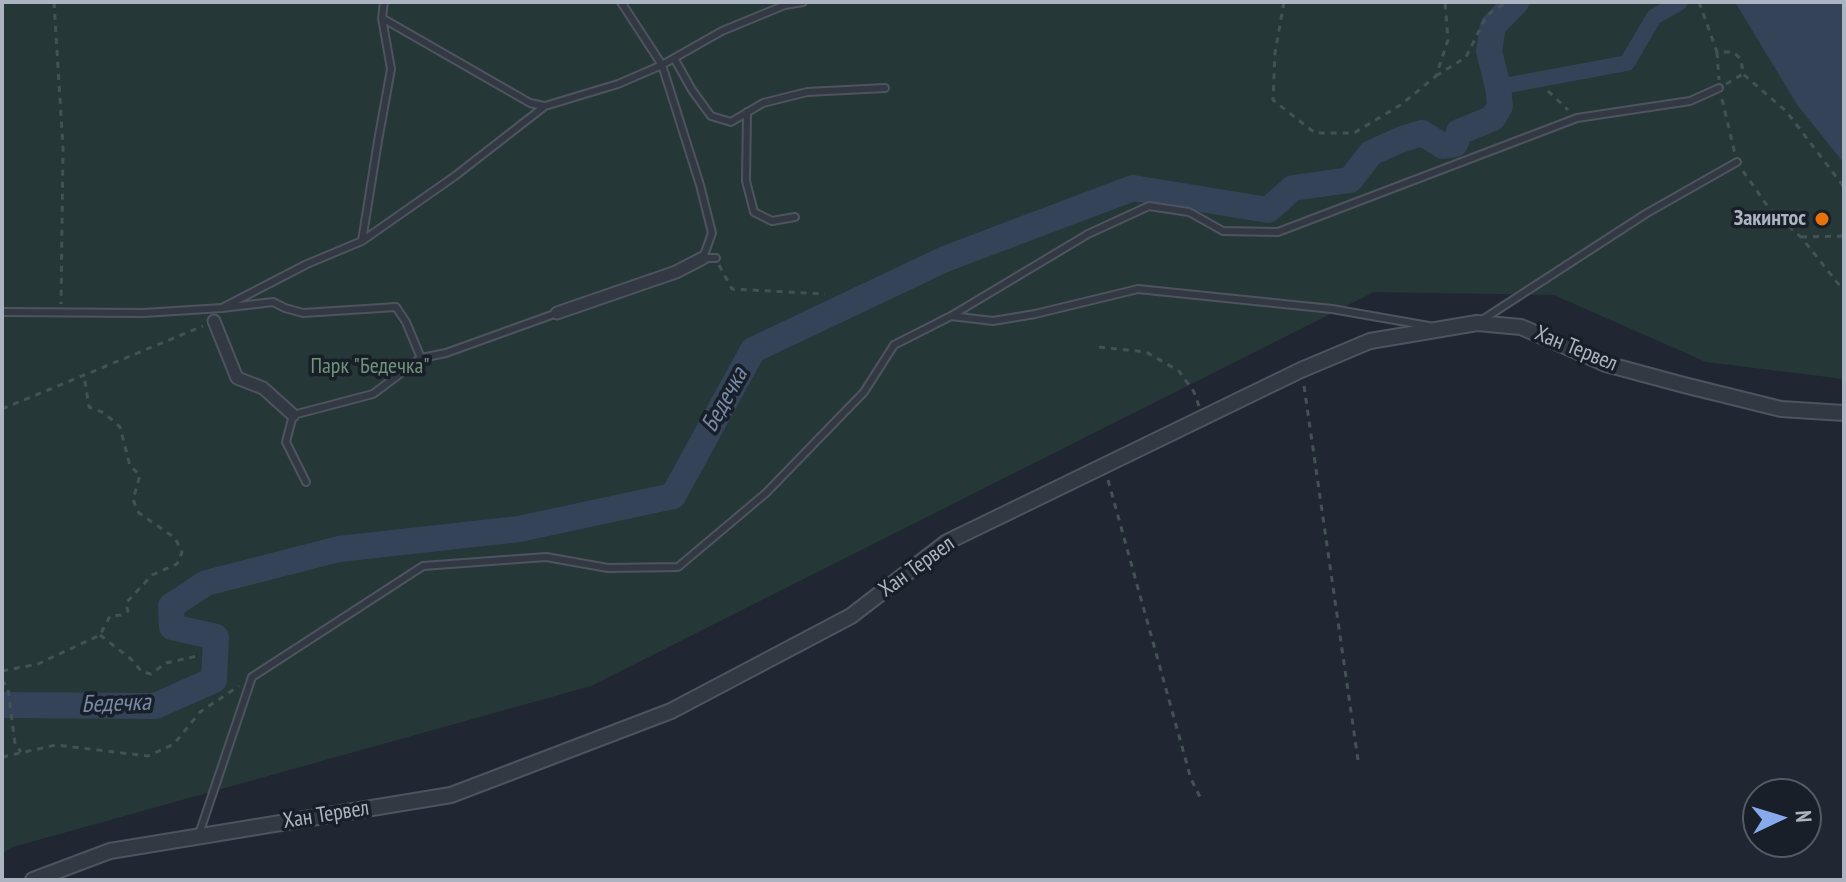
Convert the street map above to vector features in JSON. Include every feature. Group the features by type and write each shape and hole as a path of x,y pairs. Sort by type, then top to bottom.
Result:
{"street":[{"path":"557,313 710,258"},
{"path":"214,321 237,378 263,388 293,415"},
{"name":"Хан Тервел","path":"33,880 110,851 451,795 671,711 851,616 947,542 1301,370 1370,341 1477,323 1521,327 1606,364 1781,409 1844,413"}],"lane":[{"path":"362,241 391,69 382,18 384,2"},
{"path":"621,2 662,65 712,233 710,258"},
{"path":"222,308 307,264 362,241 455,176 545,106 618,84 662,65 722,31 785,5 803,2"},
{"path":"382,18 530,103 545,106"},
{"path":"674,58 711,116 731,122 763,103 807,92 885,88"},
{"path":"199,835 252,677 423,566 546,557 608,568 678,567 766,493 864,392 894,345 951,316 1088,234 1149,206 1189,212 1223,231 1278,232 1577,118 1690,101 1719,88"},
{"path":"747,112 746,181 754,212 772,221 795,217"},
{"path":"1477,323 1647,213 1737,162"},
{"path":"951,316 993,321 1138,289 1332,309 1443,328"},
{"path":"2,312 143,313 273,302 303,313 396,307 421,358"},
{"path":"306,482 286,442 293,415 373,394 421,358 446,353 557,313"}],"path":[{"path":"54,2 63,148 60,312"},
{"path":"1284,2 1275,53 1273,100 1315,133 1354,133 1402,104 1436,76 1466,57 1487,15 1507,2"},
{"path":"1436,76 1448,40 1445,2"},
{"path":"1699,2 1717,52 1719,88 1737,162 1771,211 1801,237 1844,291"},
{"path":"1717,52 1733,52 1741,59 1743,74 1786,111 1844,187"},
{"path":"1719,88 1743,74"},
{"path":"1548,91 1577,118"},
{"path":"1801,237 1844,236"},
{"path":"710,258 732,289 825,294"},
{"path":"2,409 214,321"},
{"path":"1099,347 1146,352 1179,371 1194,392 1203,417"},
{"path":"1301,370 1358,760"},
{"path":"2,671 38,664 100,635 110,616 128,611 126,603 152,575 177,564 182,552 175,538 139,513 133,500 140,475 130,466 120,427 104,413 89,407 84,375"},
{"path":"1104,465 1191,779 1200,797"},
{"path":"100,635 131,659 142,672 151,674 166,663 197,656"},
{"path":"2,757 56,745 148,756 174,744 200,712 252,677"},
{"path":"2,680 8,689 15,744 21,753"}],"green space":[{"name":"Парк \"Бедечка\"","path":"2,2 1844,2 1844,379 1706,362 1554,295 1374,292 591,686 13,847 2,853"}],"water":[{"path":"1735,2 1844,2 1844,163 1798,106"}],"waterway":[{"name":"Бедечка","path":"2,705 155,706 214,680 216,637 172,627 171,606 206,583 339,549 519,529 673,496 753,350 945,259 1133,188 1268,210 1293,188 1350,180 1371,153 1400,140 1422,133 1443,146 1455,144 1459,132 1493,118 1500,106 1489,51 1493,26 1516,2"},
{"path":"1498,87 1627,63 1654,17 1680,2"}],"place":[{"name":"Закинтос","path":"1822,219"}]}
